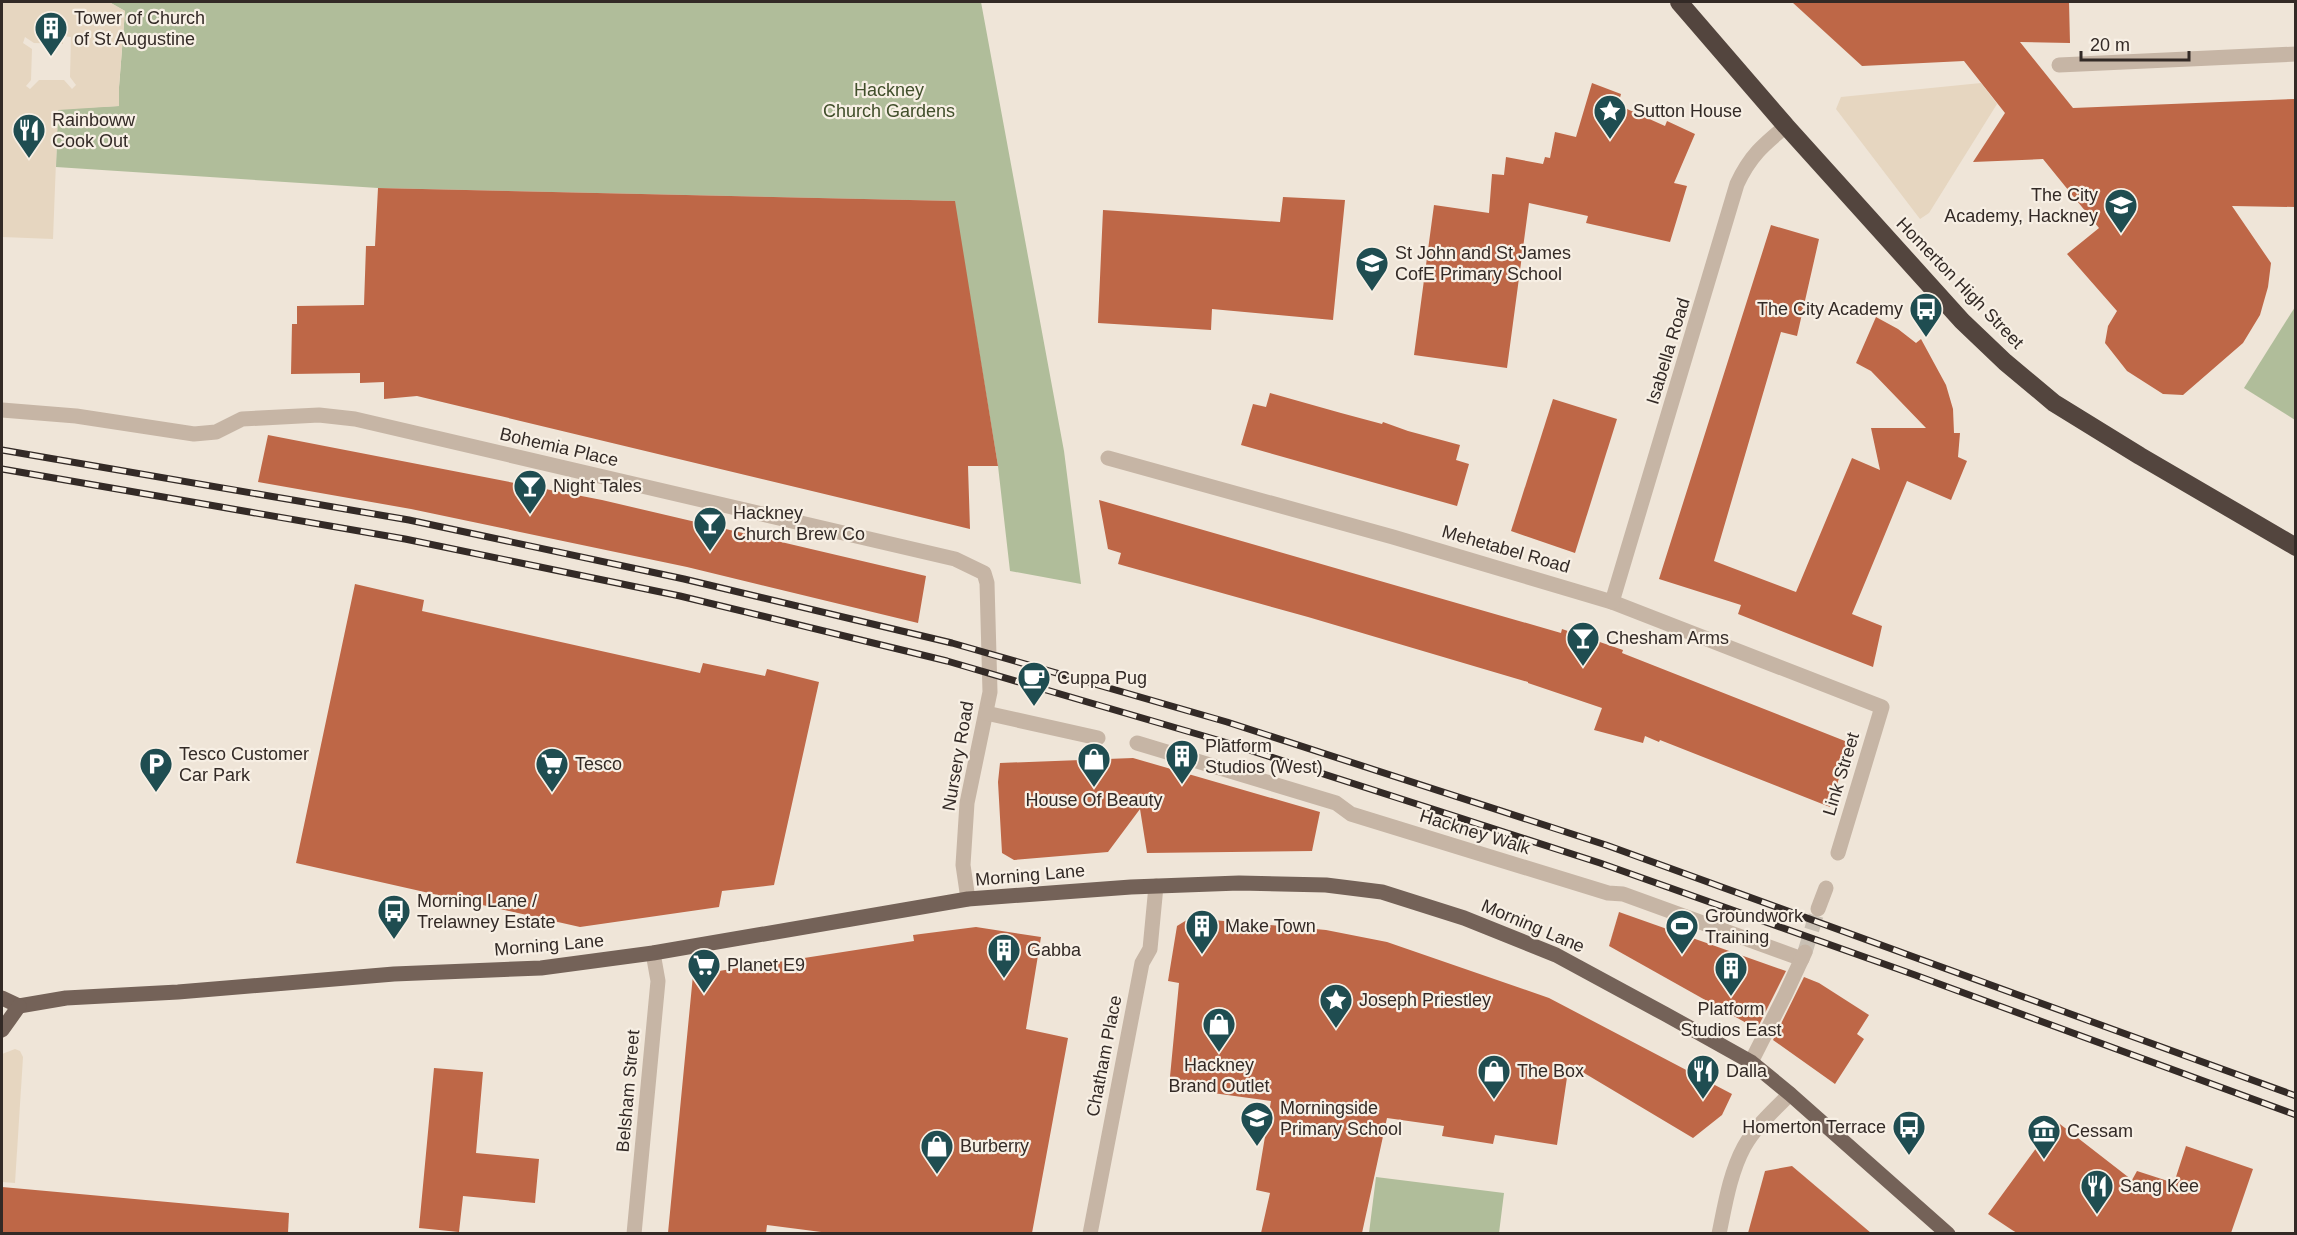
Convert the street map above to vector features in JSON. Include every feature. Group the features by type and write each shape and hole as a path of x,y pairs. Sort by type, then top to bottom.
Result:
{"highway":[{"name":"Homerton High Street","path":"1679,2 1786,126 1962,321 2013,369 2064,409 2295,547"}],"main road":[{"name":"Morning Lane","path":"19,1006 66,998 178,992 394,974 541,968 653,953 968,899 1156,886 1239,883 1326,885 1382,892 1464,918 1556,955 1751,1062 1948,1233"},
{"path":"2,998 19,1006 2,1030"}],"street":[{"path":"2060,65 2295,54"},
{"name":"Isabella Road","path":"1612,602 1737,184 1757,150 1786,126"},
{"name":"Bohemia Place","path":"2,410 76,416 194,434 216,432 242,419 319,415 355,419 954,559 984,573 987,583 990,692"},
{"name":"Mehetabel Road","path":"1108,458 1404,540 1612,602 1882,707"},
{"name":"Nursery Road","path":"968,899 963,865 967,803 990,692"},
{"name":"Link Street","path":"1838,853 1882,707"},
{"path":"986,712 1098,738"},
{"name":"Hackney Walk","path":"1137,743 1336,803 1351,814 1395,828 1608,893 1623,894 1803,955 1751,1062"},
{"name":"Chatham Place","path":"1089,1233 1143,963 1150,949 1156,886"},
{"path":"1818,909 1826,888"},
{"name":"Belsham Street","path":"634,1233 658,981 653,953"},
{"path":"1719,1233 1728,1191 1744,1147 1765,1120 1790,1094"}],"green space":[{"name":"Hackney Church Gardens","path":"109,2 981,2 1064,451 1081,584 1010,571 998,466 954,201 378,188 56,167 58,109 119,106 125,11"},
{"path":"2295,307 2295,420 2244,388"},
{"path":"1376,1177 1504,1193 1499,1233 1369,1233"}],"shaded area":[{"path":"2,2 109,2 125,11 119,106 58,110 53,239 2,237","holes":["63,36 71,37 70,77 76,85 72,89 64,80 39,80 30,89 26,86 31,80 32,49 23,43 25,37 34,43 63,44"]},
{"path":"1981,83 1997,104 1929,213 1920,219 1836,109 1841,97"},
{"path":"15,1049 20,1051 23,1057 15,1183 2,1182 2,1054"}],"building":[{"path":"1792,2 2069,2 2070,43 2020,42 2073,108 2295,99 2295,207 2232,206 2271,263 2268,287 2260,315 2243,343 2183,395 2163,394 2127,371 2105,343 2108,326 2117,311 2067,254 2099,228 2043,159 1973,162 2005,113 1964,61 1862,66"},
{"path":"1592,83 1621,94 1618,105 1665,126 1667,121 1695,134 1674,183 1687,186 1670,242 1586,223 1588,216 1529,203 1507,368 1414,355 1434,205 1489,213 1492,174 1504,175 1506,157 1543,164 1545,157 1550,158 1555,132 1576,137"},
{"path":"378,188 955,201 998,466 968,466 970,529 417,396 384,399 384,382 360,383 360,373 291,374 292,324 297,324 297,306 364,305 366,246 375,246"},
{"path":"1283,197 1345,200 1333,320 1212,309 1211,330 1098,323 1103,210 1280,222"},
{"path":"1771,225 1819,239 1797,336 1781,332 1714,561 1796,592 1852,458 1880,470 1871,428 1926,428 1871,371 1856,363 1876,317 1898,329 1916,343 1921,339 1946,385 1953,409 1954,433 1960,433 1958,457 1967,461 1951,500 1907,481 1852,614 1882,626 1873,667 1738,614 1741,605 1659,579"},
{"path":"1270,393 1382,424 1383,422 1460,445 1456,460 1469,464 1457,506 1241,445 1253,404 1266,407"},
{"path":"1553,399 1617,419 1575,553 1511,531"},
{"path":"268,435 602,500 926,576 918,623 687,567 411,509 258,482"},
{"path":"1099,500 1561,633 1562,629 1623,650 1622,653 1850,743 1830,807 1660,740 1659,742 1645,736 1643,743 1594,730 1602,708 1528,682 1118,564 1121,553 1108,549"},
{"name":"Tesco","path":"355,584 424,600 422,611 700,673 703,663 765,676 767,669 819,682 774,885 722,891 719,907 580,927 296,863"},
{"path":"1133,758 1320,812 1312,851 1147,853 1140,809 1108,852 1014,860 1002,853 998,782 1000,763"},
{"name":"Platform Studios East","path":"1619,912 1786,971 1757,1029 1609,946"},
{"path":"1190,918 1326,930 1387,942 1549,998 1732,1094 1722,1115 1693,1138 1569,1064 1557,1145 1495,1135 1493,1144 1442,1136 1444,1126 1387,1118 1362,1233 1261,1233 1270,1193 1256,1190 1271,1101 1169,1087 1179,983 1168,981 1177,926"},
{"path":"976,927 1041,937 1026,1029 1068,1038 1032,1233 829,1233 767,1225 766,1233 668,1233 693,975 914,941 913,935"},
{"path":"1804,977 1819,983 1869,1015 1857,1034 1864,1039 1835,1084 1773,1040"},
{"path":"434,1068 483,1072 476,1153 539,1159 535,1203 463,1196 459,1232 419,1228"},
{"path":"2056,1121 2132,1180 2137,1171 2174,1183 2186,1146 2253,1169 2231,1233 2017,1233 2012,1230 1988,1214"},
{"path":"1792,1166 1871,1233 1748,1233 1765,1171"},
{"path":"2,1187 289,1213 288,1233 2,1233"}],"tunnel":[{"path":"1805,952 1818,909"}],"railway":[{"path":"2,450 409,520 684,579 952,643 1227,722 1606,845 2296,1096"},
{"path":"2,469 405,539 680,596 947,661 1221,741 1600,863 1915,975 2296,1115"}],"place":[{"name":"Tower of Church of St Augustine","path":"51,57"},
{"name":"Sutton House","path":"1610,140"},
{"name":"Rainboww Cook Out","path":"29,159"},
{"name":"The City Academy, Hackney","path":"2121,234"},
{"name":"St John and St James CofE Primary School","path":"1372,292"},
{"name":"The City Academy","path":"1926,338"},
{"name":"Night Tales","path":"530,515"},
{"name":"Hackney Church Brew Co","path":"710,552"},
{"name":"Chesham Arms","path":"1583,667"},
{"name":"Cuppa Pug","path":"1034,707"},
{"name":"Platform Studios (West)","path":"1182,785"},
{"name":"House Of Beauty","path":"1094,788"},
{"name":"Tesco Customer Car Park","path":"156,793"},
{"name":"Tesco","path":"552,793"},
{"name":"Morning Lane / Trelawney Estate","path":"394,940"},
{"name":"Make Town","path":"1202,955"},
{"name":"Groundwork Training","path":"1682,955"},
{"name":"Gabba","path":"1004,979"},
{"name":"Planet E9","path":"704,994"},
{"name":"Platform Studios East","path":"1731,997"},
{"name":"Joseph Priestley","path":"1336,1029"},
{"name":"Hackney Brand Outlet","path":"1219,1053"},
{"name":"The Box","path":"1494,1100"},
{"name":"Dalla","path":"1703,1100"},
{"name":"Morningside Primary School","path":"1257,1147"},
{"name":"Homerton Terrace","path":"1909,1156"},
{"name":"Cessam","path":"2044,1160"},
{"name":"Burberry","path":"937,1175"},
{"name":"Sang Kee","path":"2097,1215"}]}
